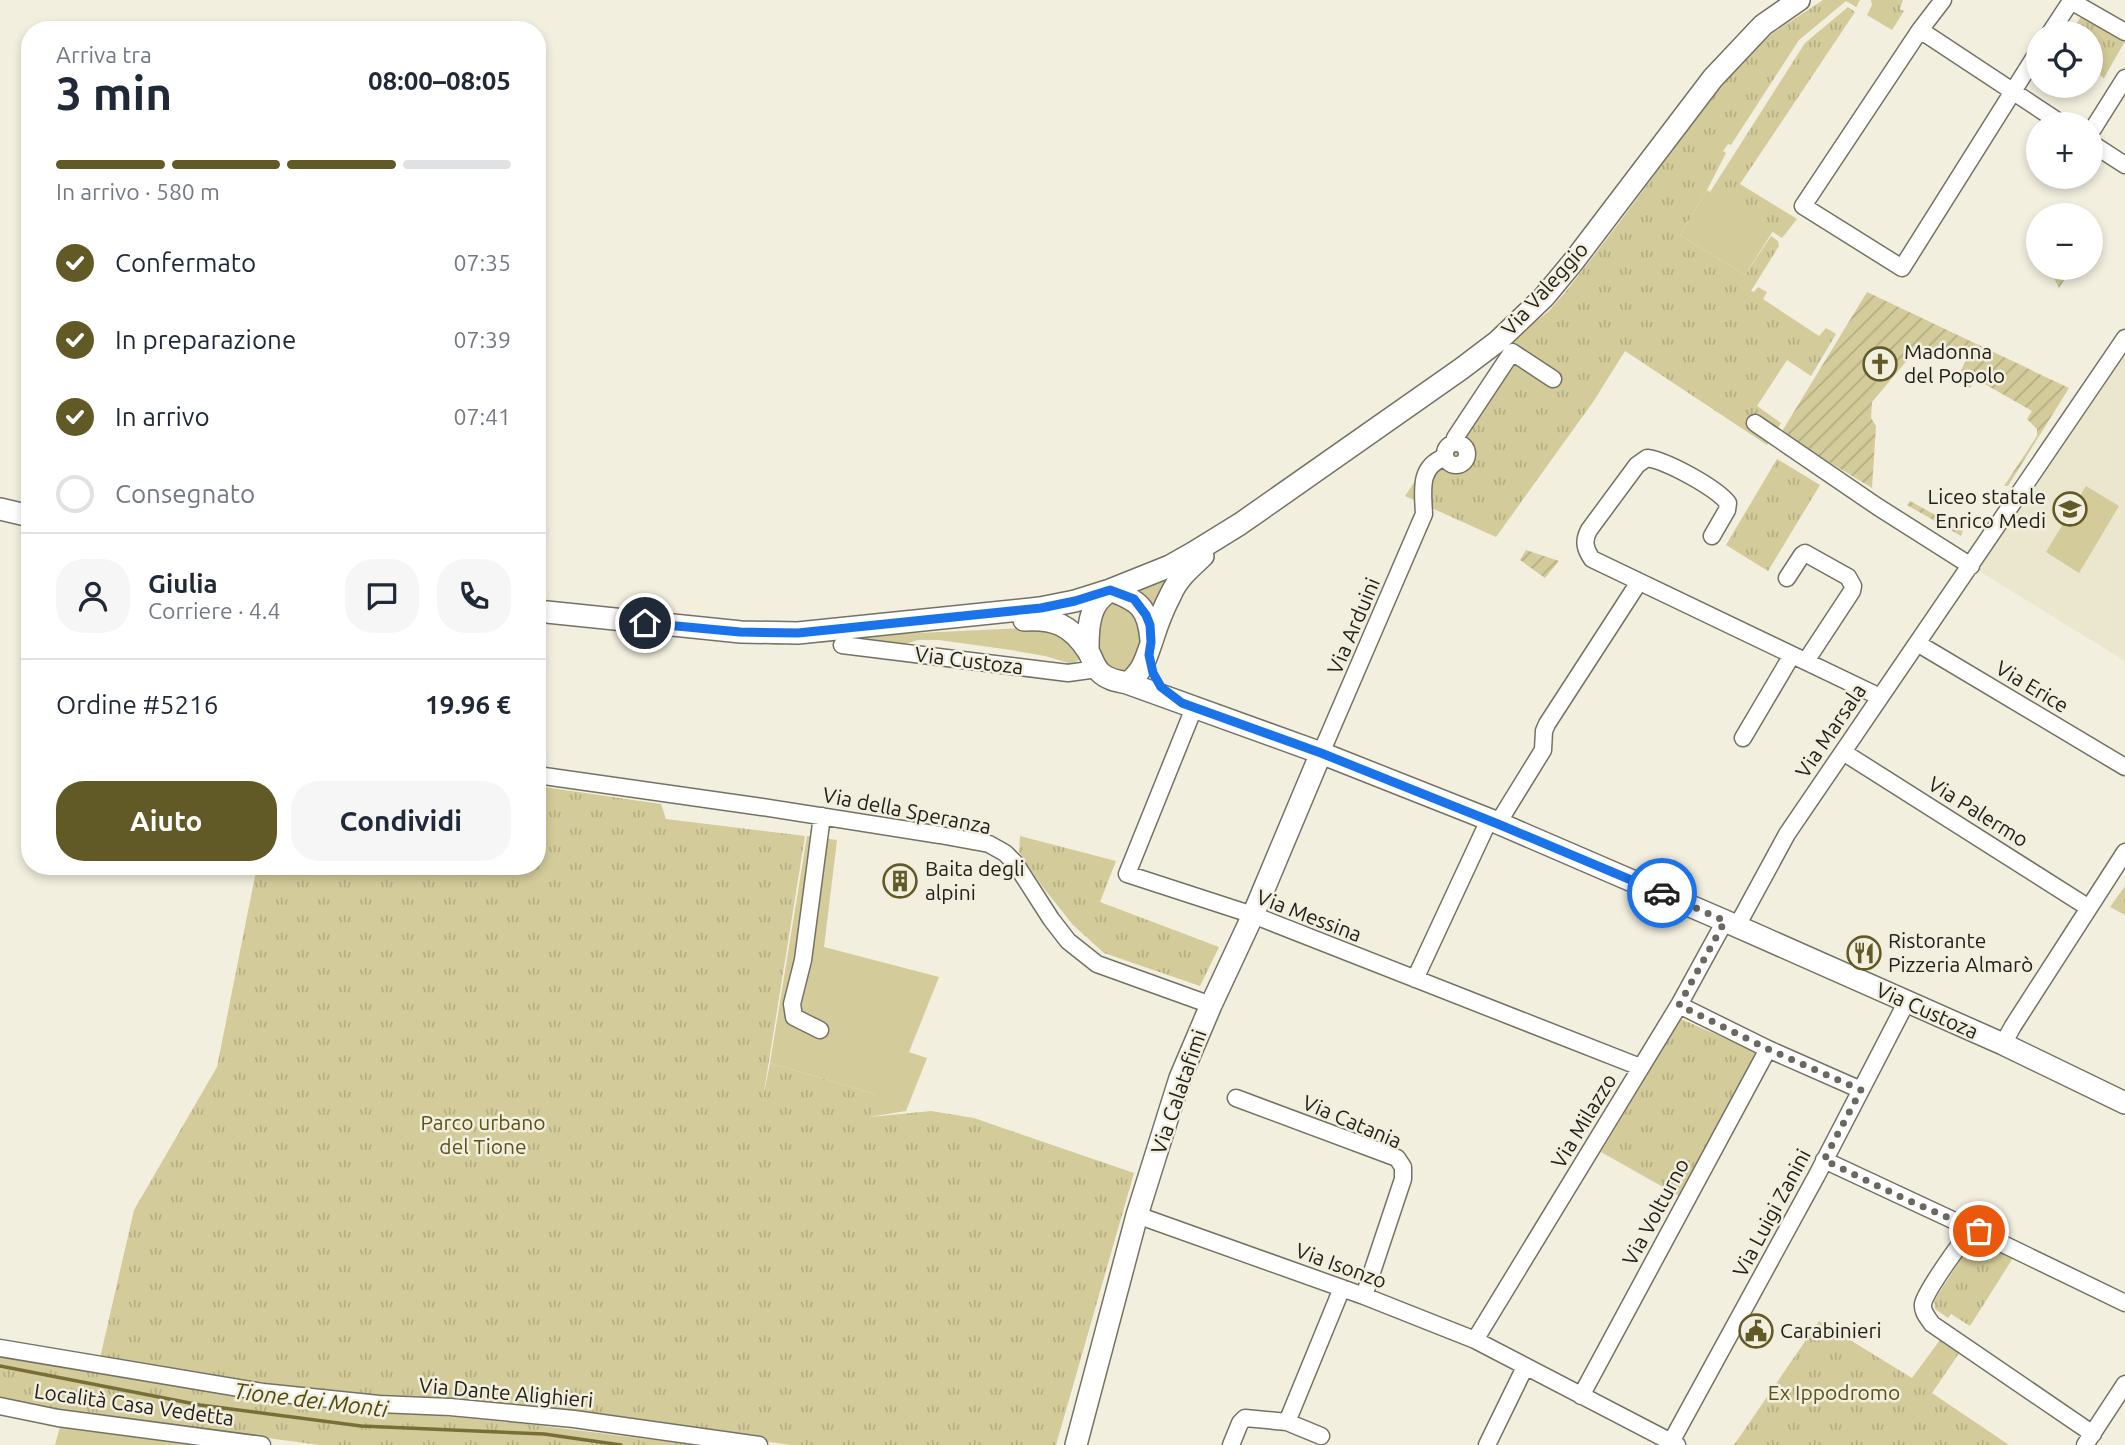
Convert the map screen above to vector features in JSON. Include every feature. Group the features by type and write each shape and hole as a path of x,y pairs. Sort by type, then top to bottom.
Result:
{"main road":[{"name":"Via Valeggio","path":"1240,524 1498,341 1566,271 1720,70 1763,26 1799,0"},
{"path":"0,509 21,514"},
{"name":"Via Custoza","path":"546,612 752,632 798,633 1041,608 1110,590 1170,566 1240,524"},
{"path":"1127,683 1136,677 1150,649 1172,591 1187,570 1240,524"},
{"name":"Via Custoza","path":"1110,590 1134,599 1146,615 1150,625 1153,673 1161,687 1188,706"},
{"path":"1092,660 1088,634 1092,615 1097,603 1110,590"},
{"name":"Via Custoza","path":"956,618 963,621 1055,621 1070,629 1103,676 1113,681 1127,683 1321,753 1494,822 2003,1044 2125,1103"},
{"name":"Via Calatafimi","path":"1076,1445 1137,1215 1180,1078 1321,753"}],"street":[{"path":"1943,0 1920,30 1803,206 1902,268 2026,70"},
{"path":"2058,21 2071,1 2125,32"},
{"path":"1920,30 2044,112"},
{"path":"2103,113 2125,78"},
{"path":"2103,151 2125,165"},
{"name":"Via Marsala","path":"1731,924 1787,834 2125,338"},
{"name":"Via Arduini","path":"1321,753 1424,514 1422,485 1426,473 1434,461 1445,457 1448,446 1455,443 1455,438 1512,352 1553,379"},
{"path":"1755,423 1878,507 1971,566"},
{"path":"1712,536 1727,510 1728,503 1723,497 1660,460 1647,458 1637,465 1589,530 1585,543 1592,559 1880,697"},
{"path":"1743,738 1799,658 1852,591 1853,586 1848,577 1805,554 1787,578"},
{"path":"1415,979 1494,822 1543,750 1547,724 1639,582"},
{"name":"Via Erice","path":"1917,643 2125,767"},
{"name":"Via Custoza","path":"842,645 1068,673 1092,660"},
{"name":"Via Messina","path":"1188,706 1128,874 1252,915 1640,1067"},
{"name":"Via Palermo","path":"1843,752 2089,908"},
{"name":"Via della Speranza","path":"546,776 822,816 989,845 1005,853 1015,863 1068,941 1097,964 1211,1004"},
{"path":"820,1030 794,1017 792,1004 803,960 822,816"},
{"path":"2003,1044 2125,852"},
{"name":"Via Milazzo","path":"1475,1340 1640,1067 1731,924"},
{"name":"Via Luigi Zanini","path":"1674,1443 1906,1003"},
{"path":"1679,1005 1768,1049 1861,1090"},
{"name":"Via Volturno","path":"1581,1396 1768,1049"},
{"name":"Via Catania","path":"1236,1098 1396,1158 1403,1167 1403,1179 1364,1296"},
{"path":"1824,1160 2125,1303"},
{"name":"Via Isonzo","path":"1137,1215 1364,1296 1475,1340 1674,1443"},
{"path":"1974,1230 1965,1237 1926,1297 1923,1306 1925,1315 1932,1324 2089,1439 2125,1384"},
{"path":"1287,1422 1342,1288"},
{"name":"Via Dante Alighieri","path":"0,1348 262,1392 574,1419 759,1445"},
{"path":"1487,1445 1525,1367"},
{"name":"Località Casa Vedetta","path":"0,1406 58,1418 262,1445"},
{"path":"1231,1445 1240,1423 1245,1418 1287,1422 1321,1436"}],"shaded area":[{"name":"Liceo statale Enrico Medi","path":"2125,350 2125,661 1974,568"}],"green space":[{"path":"1823,0 1860,0 1856,7 1846,1 1799,40 1731,145 1728,144 1723,151 1726,153 1680,235 1745,275 1771,236 1778,241 1779,246 1751,291 1754,292 1758,287 1767,292 1763,299 1819,336 1826,328 1836,334 1811,376 1787,360 1757,406 1781,423 1767,445 1625,351 1593,402 1496,537 1405,496 1509,342 1548,312 1568,289 1717,90 1773,33"},
{"path":"1871,0 1903,0 1900,9 1904,11 1892,30 1867,15 1872,5"},
{"path":"1848,7 1855,12 1740,184 1797,219 1782,238 1710,192 1805,43"},
{"path":"2083,13 2096,21 2078,21"},
{"path":"2103,25 2125,38 2103,77"},
{"path":"1707,190 1773,231 1745,275 1680,235"},
{"path":"2055,280 2064,280 2059,288"},
{"path":"1867,292 2069,388 2008,486 2004,486 2037,436 2037,429 2027,419 2032,411 1976,379 1970,388 1960,382 1964,374 1960,372 1968,357 1920,345 1872,402 1871,418 1876,426 1872,488 1781,433"},
{"path":"1777,459 1820,485 1768,571 1726,545"},
{"path":"2086,486 2119,506 2079,573 2046,552"},
{"path":"1910,501 1963,530 1961,536 1907,505"},
{"path":"1526,550 1559,561 1545,578 1520,560"},
{"path":"1166,578 1169,580 1157,613 1139,595 1141,589"},
{"path":"1114,601 1135,612 1142,638 1134,662 1120,672 1106,666 1098,648 1102,616"},
{"path":"1022,628 1049,630 1062,636 1080,656 1079,660 1072,664 1045,656 939,640 918,640 905,644 854,641 772,645 773,640"},
{"name":"Parco urbano del Tione","path":"546,787 661,804 666,819 805,836 763,1098 770,1063 875,1094 870,1117 931,1111 974,1118 1134,1173 1056,1445 792,1445 507,1407 359,1397 249,1383 100,1358 134,1210 217,1067 255,875 546,875"},
{"path":"807,836 837,840 824,947 939,977 909,1052 927,1058 906,1111 869,1117 875,1094 770,1063"},
{"path":"1020,836 1116,861 1100,902 1219,947 1200,986 1104,953 1073,925 1042,886 1019,852"},
{"path":"2125,886 2125,915 2110,907"},
{"path":"1681,1019 1756,1052 1679,1196 1601,1152"},
{"path":"1980,1242 2013,1258 1970,1326 1951,1314 1948,1318 1935,1309 1934,1301 1970,1245"},
{"name":"Ex Ippodromo","path":"1819,1321 1912,1378 1940,1340 1960,1352 1932,1393 2009,1445 1734,1445"},
{"path":"0,1354 250,1399 519,1423 695,1445 320,1445 52,1409 0,1398"},
{"path":"61,1423 204,1445 55,1445"}],"waterway":[{"name":"Tione dei Monti","path":"0,1366 200,1405 361,1426 544,1434 621,1445"}],"way so far":[{"path":"1662,893 1725,921 1679,1005 1768,1049 1861,1090 1824,1160 1979,1231"}],"place":[{"name":"Madonna del Popolo","path":"1880,364"},
{"name":"Liceo statale Enrico Medi","path":"2070,509"},
{"name":"Baita degli alpini","path":"900,881"},
{"name":"Ristorante Pizzeria Almarò","path":"1864,953"},
{"name":"Carabinieri","path":"1756,1331"}],"route":[{"path":"645,623 740,632 798,633 1041,608 1110,590 1134,599 1146,615 1150,625 1149,655 1153,673 1161,687 1182,703 1321,753 1662,893"}]}
